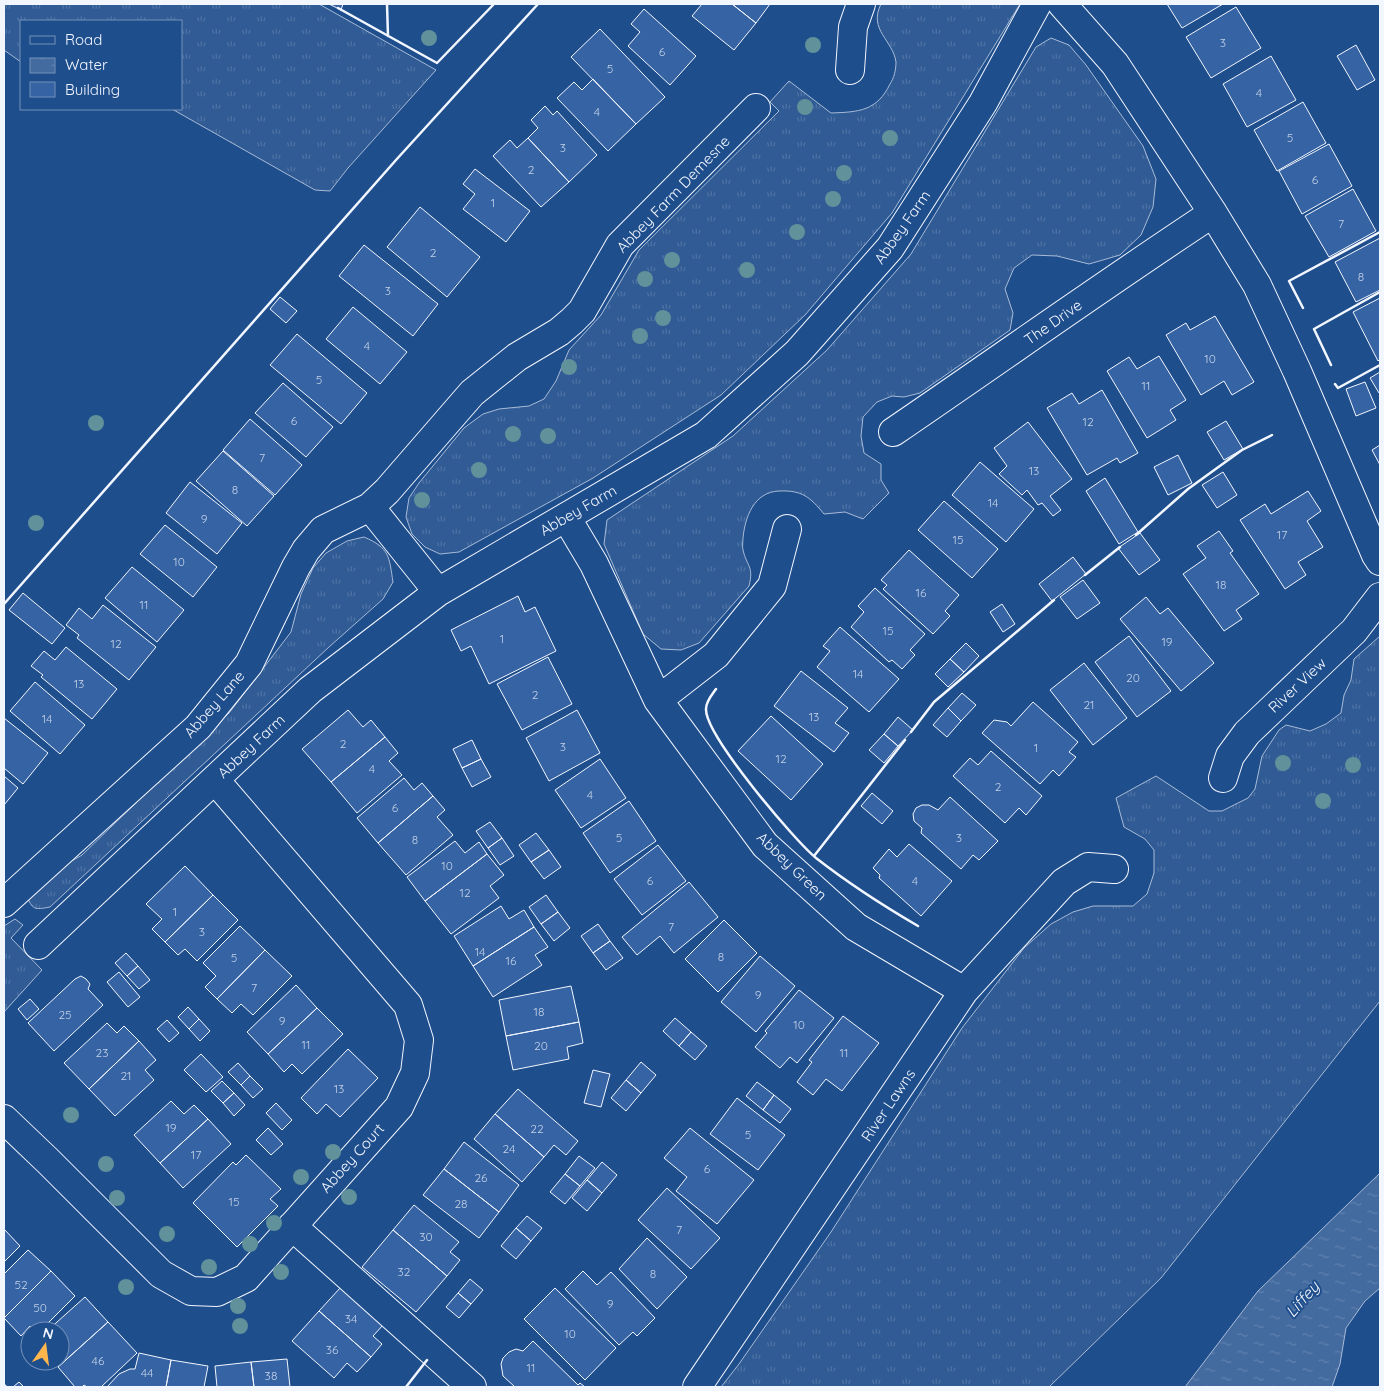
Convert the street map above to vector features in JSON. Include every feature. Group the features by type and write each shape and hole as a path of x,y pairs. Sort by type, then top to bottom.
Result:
{"street":[{"path":"850,70 853,27 861,4"},
{"name":"Abbey Farm","path":"38,945 310,690 438,592 706,435 797,353 890,248 983,103 1037,4"},
{"path":"1062,4 1115,64 1213,213 1257,285 1297,371 1376,555 1380,560"},
{"name":"Abbey Farm Demesne","path":"560,332 582,310 620,246 756,108"},
{"name":"The Drive","path":"894,432 1213,213"},
{"name":"Abbey Lane","path":"4,903 198,727 249,664 306,550 323,530 370,507 387,491 472,394 517,357 560,332"},
{"path":"370,507 438,592"},
{"name":"Abbey Green","path":"566,517 594,564 658,700 765,845 856,927 964,991"},
{"path":"658,700 716,655 772,586 787,529"},
{"name":"River View","path":"1223,778 1230,756 1247,733 1354,631 1380,597"},
{"name":"Abbey Court","path":"4,1120 48,1161 161,1274 191,1291 217,1292 246,1278 399,1107 415,1073 419,1040 408,1005 215,780"},
{"name":"River Lawns","path":"697,1387 964,991 1064,882 1088,867 1114,869"},
{"path":"292,1226 472,1387"}],"green space":[{"path":"4,4 319,4 436,70 348,168 330,191 315,190 174,110 182,110 182,20 20,20 20,61 4,50"},
{"path":"881,4 1020,4 892,213 805,315 721,395 593,478 459,552 440,554 425,547 412,534 406,517 409,498 419,483 464,428 483,414 499,409 529,406 544,399 556,381 569,350 601,315 639,250 779,111 770,102 789,81 831,113 859,111 873,105 885,93 893,79 896,62 891,47 882,34 877,21"},
{"path":"1051,38 1069,45 1086,65 1143,146 1156,179 1153,207 1141,235 1120,255 1089,264 1057,256 1032,255 1014,268 1005,289 1013,313 1010,330 920,393 904,397 892,396 877,402 863,417 861,436 864,453 881,464 881,480 889,493 863,519 845,512 824,514 810,499 800,493 779,491 770,492 763,496 752,507 744,530 743,547 751,574 749,586 699,643 681,650 661,649 643,634 604,544 607,520 733,436 827,350 911,254 1036,47"},
{"path":"364,537 384,549 389,560 393,582 383,599 50,907 35,908 32,906 26,895 32,884 82,855 229,713 291,632 301,594 313,568 326,553 347,541"},
{"path":"1380,636 1380,1001 1161,1278 1049,1387 721,1387 831,1232 962,1028 1024,948 1051,924 1073,912 1093,906 1133,906 1147,894 1154,873 1154,850 1145,839 1124,827 1116,798 1156,776 1209,811 1222,811 1248,798 1255,789 1262,756 1279,730 1286,725 1310,731 1326,724 1341,713 1344,695 1351,680 1354,659"},
{"path":"15,919 23,925 11,938 42,970 4,1012 4,926"}],"water":[{"name":"Liffey","path":"1380,1173 1380,1288 1365,1301 1346,1328 1340,1364 1332,1387 1185,1387 1258,1291"}],"building":[{"path":"329,4 343,4 341,10"},
{"path":"702,4 732,4 756,23 734,50 692,16"},
{"path":"732,4 770,4 756,23"},
{"path":"1167,4 1223,4 1182,28"},
{"path":"1236,7 1261,48 1211,78 1186,37"},
{"path":"644,9 696,56 670,85 628,46 640,32 631,24"},
{"path":"600,29 665,97 636,124 571,57"},
{"path":"1356,45 1375,80 1357,90 1337,56"},
{"path":"1271,56 1296,100 1247,127 1223,84"},
{"path":"593,79 636,124 608,151 557,98 574,82 582,90"},
{"path":"1303,102 1326,143 1277,171 1254,130"},
{"path":"545,106 553,115 557,111 597,155 569,182 528,138 538,128 531,120"},
{"path":"528,138 569,182 541,207 493,156 510,140 517,148"},
{"path":"1329,144 1352,186 1302,214 1279,171"},
{"path":"475,169 530,211 506,242 463,209 475,194 463,184"},
{"path":"1353,189 1376,231 1329,257 1305,216"},
{"path":"420,207 480,257 447,297 387,247"},
{"path":"1380,238 1380,290 1356,302 1335,262"},
{"path":"364,245 438,304 413,336 339,276"},
{"path":"280,297 297,311 286,323 270,309"},
{"path":"1380,298 1380,359 1378,361 1353,312"},
{"path":"353,307 407,352 380,384 326,339"},
{"path":"1215,316 1254,382 1232,395 1224,381 1201,395 1166,335 1186,323 1190,330"},
{"path":"297,334 367,393 341,424 270,365"},
{"path":"1159,356 1186,400 1170,410 1176,420 1147,438 1107,371 1129,357 1137,369"},
{"path":"1380,372 1380,392 1379,393 1370,378"},
{"path":"1365,382 1376,408 1356,416 1346,389"},
{"path":"283,383 333,427 306,457 255,413"},
{"path":"1102,390 1138,453 1120,463 1117,458 1087,475 1047,408 1072,393 1079,404"},
{"path":"250,419 302,465 275,495 223,450"},
{"path":"1226,421 1243,449 1224,460 1207,432"},
{"path":"1028,422 1072,479 1050,496 1061,510 1053,516 1042,503 1038,505 1027,490 1022,495 999,474 1007,466 994,448"},
{"path":"1380,445 1380,465 1372,450"},
{"path":"223,451 274,496 247,526 196,481"},
{"path":"1178,455 1192,483 1168,495 1154,467"},
{"path":"980,462 1034,509 1006,542 952,495"},
{"path":"1223,472 1237,495 1217,508 1202,485"},
{"path":"1105,478 1138,532 1119,544 1086,491"},
{"path":"190,482 242,523 217,554 166,513"},
{"path":"1308,491 1321,511 1307,521 1323,547 1298,562 1306,575 1285,589 1240,520 1265,504 1271,514"},
{"path":"944,501 998,549 972,578 918,530"},
{"path":"165,525 217,567 193,597 140,554"},
{"path":"1219,531 1233,551 1230,553 1259,594 1236,610 1242,619 1224,631 1183,574 1206,558 1197,546"},
{"path":"1140,533 1160,560 1139,575 1118,548"},
{"path":"909,550 959,595 945,611 950,616 933,634 883,589 887,585 881,580"},
{"path":"1073,557 1086,574 1052,601 1039,584"},
{"path":"132,567 184,610 157,642 105,598"},
{"path":"1083,580 1100,603 1077,619 1060,597"},
{"path":"875,588 925,634 910,650 915,655 902,669 892,660 889,662 851,627 864,612 858,606"},
{"path":"23,593 65,628 52,644 9,610"},
{"path":"518,596 525,612 535,607 556,651 489,684 471,646 461,651 451,630"},
{"path":"1146,597 1160,614 1168,608 1214,663 1181,691 1120,619"},
{"path":"1002,604 1015,624 1003,632 990,612"},
{"path":"103,605 156,647 129,680 77,638 79,635 66,625 79,608 92,619"},
{"path":"840,627 899,679 869,712 817,667 830,651 823,646"},
{"path":"1129,636 1171,691 1137,717 1095,662"},
{"path":"966,643 979,656 964,672 950,659"},
{"path":"66,647 117,689 92,719 41,677 43,675 31,666 44,651 55,660"},
{"path":"548,657 572,704 522,730 497,684"},
{"path":"950,659 964,672 948,687 935,674"},
{"path":"1084,663 1127,718 1093,745 1050,690"},
{"path":"801,671 848,708 835,723 849,733 834,752 774,706"},
{"path":"35,682 85,725 60,754 10,711"},
{"path":"962,693 976,705 961,721 948,708"},
{"path":"1033,702 1078,742 1069,752 1076,757 1059,776 1053,770 1040,784 982,733 994,720 1007,722 1011,726"},
{"path":"948,708 961,721 947,737 933,725"},
{"path":"348,710 363,727 371,720 385,737 331,782 302,749"},
{"path":"577,710 600,753 549,781 526,738"},
{"path":"771,716 823,764 791,800 738,751"},
{"path":"898,717 913,730 898,746 884,734"},
{"path":"4,718 48,753 23,784 4,768"},
{"path":"884,734 898,746 884,763 869,750"},
{"path":"385,737 398,753 389,761 402,775 357,813 331,782"},
{"path":"472,740 481,759 462,768 453,749"},
{"path":"991,751 1042,796 1026,815 1019,808 1005,823 953,776 970,758 978,765"},
{"path":"481,759 491,777 472,787 462,768"},
{"path":"600,759 626,798 581,828 555,790"},
{"path":"4,776 18,788 4,805"},
{"path":"404,778 414,790 422,783 433,796 378,843 357,818"},
{"path":"872,793 893,811 882,824 861,806"},
{"path":"433,796 445,810 437,817 453,835 406,875 378,843"},
{"path":"950,797 998,841 979,860 973,855 961,869 921,833 922,828 914,821 913,814 916,808 922,805 929,805 938,810"},
{"path":"629,801 656,841 610,873 583,833"},
{"path":"490,822 502,838 488,848 476,831"},
{"path":"536,833 549,850 531,862 519,845"},
{"path":"502,838 514,856 500,865 488,848"},
{"path":"455,841 465,853 479,842 487,854 425,901 407,877"},
{"path":"909,844 952,881 921,916 879,878 880,875 873,868 889,849 897,857"},
{"path":"658,845 686,881 642,915 614,879"},
{"path":"549,850 561,867 544,879 531,862"},
{"path":"487,854 504,875 490,886 499,898 451,934 425,901"},
{"path":"185,866 213,895 165,942 152,929 162,919 146,904"},
{"path":"689,882 718,917 674,953 660,936 637,955 622,937"},
{"path":"213,895 238,920 197,961 185,949 178,955 165,942"},
{"path":"546,895 558,912 541,924 529,907"},
{"path":"501,906 509,919 524,910 534,927 473,966 454,936"},
{"path":"558,912 570,928 554,941 541,924"},
{"path":"724,920 757,953 718,992 685,959"},
{"path":"598,924 610,941 593,953 581,936"},
{"path":"240,926 265,950 217,999 205,987 216,976 203,963"},
{"path":"534,927 548,947 535,955 542,965 493,997 473,966"},
{"path":"610,941 623,958 606,970 593,953"},
{"path":"265,950 292,976 253,1015 241,1004 232,1013 217,999"},
{"path":"126,953 138,966 127,976 115,963"},
{"path":"760,956 795,986 756,1032 721,1002"},
{"path":"138,966 150,980 139,989 127,976"},
{"path":"119,972 140,997 128,1007 107,982"},
{"path":"81,976 90,984 88,989 103,1005 54,1051 28,1023 75,979"},
{"path":"296,985 317,1008 268,1054 247,1032"},
{"path":"571,986 579,1022 506,1036 499,1000"},
{"path":"799,990 834,1018 797,1063 790,1057 780,1068 755,1047 767,1033 765,1031"},
{"path":"30,999 39,1009 27,1020 18,1009"},
{"path":"188,1007 199,1019 189,1029 178,1017"},
{"path":"317,1008 343,1034 302,1074 292,1064 284,1072 268,1054"},
{"path":"843,1016 879,1043 842,1091 826,1079 813,1095 797,1082 812,1062 809,1060"},
{"path":"675,1018 691,1032 679,1046 663,1031"},
{"path":"199,1019 210,1031 200,1041 189,1029"},
{"path":"167,1020 179,1033 169,1042 157,1029"},
{"path":"579,1022 583,1043 567,1047 569,1059 513,1070 506,1036"},
{"path":"107,1023 117,1033 124,1026 139,1041 89,1089 64,1063"},
{"path":"691,1032 707,1046 695,1060 679,1046"},
{"path":"139,1041 156,1060 145,1070 154,1080 115,1116 89,1089"},
{"path":"348,1049 378,1078 340,1117 326,1104 317,1114 301,1098"},
{"path":"201,1054 223,1077 206,1092 184,1070"},
{"path":"641,1062 656,1075 641,1093 626,1080"},
{"path":"238,1063 250,1076 241,1085 228,1072"},
{"path":"593,1070 610,1074 601,1107 584,1103"},
{"path":"250,1076 263,1089 253,1098 241,1085"},
{"path":"626,1080 641,1093 626,1111 611,1098"},
{"path":"222,1081 234,1093 223,1103 211,1091"},
{"path":"757,1082 774,1095 763,1110 746,1096"},
{"path":"518,1089 578,1141 566,1155 554,1145 544,1157 495,1114"},
{"path":"234,1093 245,1105 234,1116 223,1103"},
{"path":"774,1095 791,1109 780,1123 763,1110"},
{"path":"737,1098 785,1135 758,1170 710,1134"},
{"path":"171,1101 184,1114 194,1105 208,1119 160,1163 134,1135"},
{"path":"276,1103 292,1120 282,1130 266,1113"},
{"path":"495,1114 544,1157 522,1182 474,1139"},
{"path":"208,1119 231,1144 183,1188 160,1163"},
{"path":"268,1128 283,1144 271,1155 256,1140"},
{"path":"690,1128 754,1180 717,1224 676,1191 687,1177 664,1158"},
{"path":"464,1142 519,1185 499,1212 444,1169"},
{"path":"246,1155 281,1189 270,1199 278,1206 237,1247 193,1203 233,1162 236,1165"},
{"path":"579,1156 595,1168 580,1186 565,1174"},
{"path":"602,1162 617,1175 602,1193 587,1180"},
{"path":"444,1169 499,1212 479,1238 423,1195"},
{"path":"565,1174 580,1186 565,1204 550,1192"},
{"path":"587,1180 602,1193 587,1211 572,1198"},
{"path":"667,1188 720,1238 691,1269 638,1220"},
{"path":"414,1205 459,1242 450,1252 460,1260 447,1276 393,1230"},
{"path":"527,1216 542,1228 531,1241 516,1228"},
{"path":"516,1228 531,1241 516,1259 501,1246"},
{"path":"4,1229 20,1246 4,1262"},
{"path":"393,1230 447,1276 416,1312 362,1267"},
{"path":"647,1238 687,1277 657,1309 619,1269"},
{"path":"28,1250 51,1271 4,1318 4,1274"},
{"path":"51,1271 75,1296 50,1321 20,1321 20,1335 4,1318"},
{"path":"583,1271 597,1285 611,1272 655,1318 637,1336 633,1332 619,1345 565,1289"},
{"path":"470,1279 483,1290 471,1304 458,1293"},
{"path":"341,1287 384,1324 373,1336 382,1344 371,1357 319,1311"},
{"path":"555,1288 616,1348 585,1380 524,1319"},
{"path":"458,1293 471,1304 459,1318 446,1307"},
{"path":"85,1297 108,1322 70,1356 70,1321 58,1321"},
{"path":"319,1311 371,1357 357,1372 347,1363 334,1378 292,1341"},
{"path":"108,1322 137,1353 101,1387 87,1387 84,1385 82,1387 75,1387 61,1371 70,1371 70,1356"},
{"path":"533,1341 578,1385 580,1383 585,1387 515,1387 503,1376 501,1364 503,1358 509,1352 516,1349 523,1351"},
{"path":"139,1353 171,1360 166,1387 107,1387 119,1374 135,1369"},
{"path":"287,1359 290,1387 254,1387 251,1362"},
{"path":"171,1360 208,1366 204,1387 166,1387"},
{"path":"251,1362 254,1387 217,1387 215,1366"},
{"path":"19,1382 24,1387 13,1387"}],"wall":[{"path":"387,4 388,36"},
{"path":"338,8 437,63 494,4"},
{"path":"4,604 396,160 538,4"},
{"path":"1303,308 1289,281 1380,232"},
{"path":"1331,365 1314,329 1380,292"},
{"path":"1335,384 1338,388 1380,365"},
{"path":"1136,535 1188,489 1242,450 1272,435"},
{"path":"1085,575 1120,547"},
{"path":"911,732 934,702 1054,600"},
{"path":"716,689 706,706 710,722 735,763 771,810 816,858 866,894 918,926"},
{"path":"814,856 905,740"},
{"path":"406,1387 427,1360"}]}
